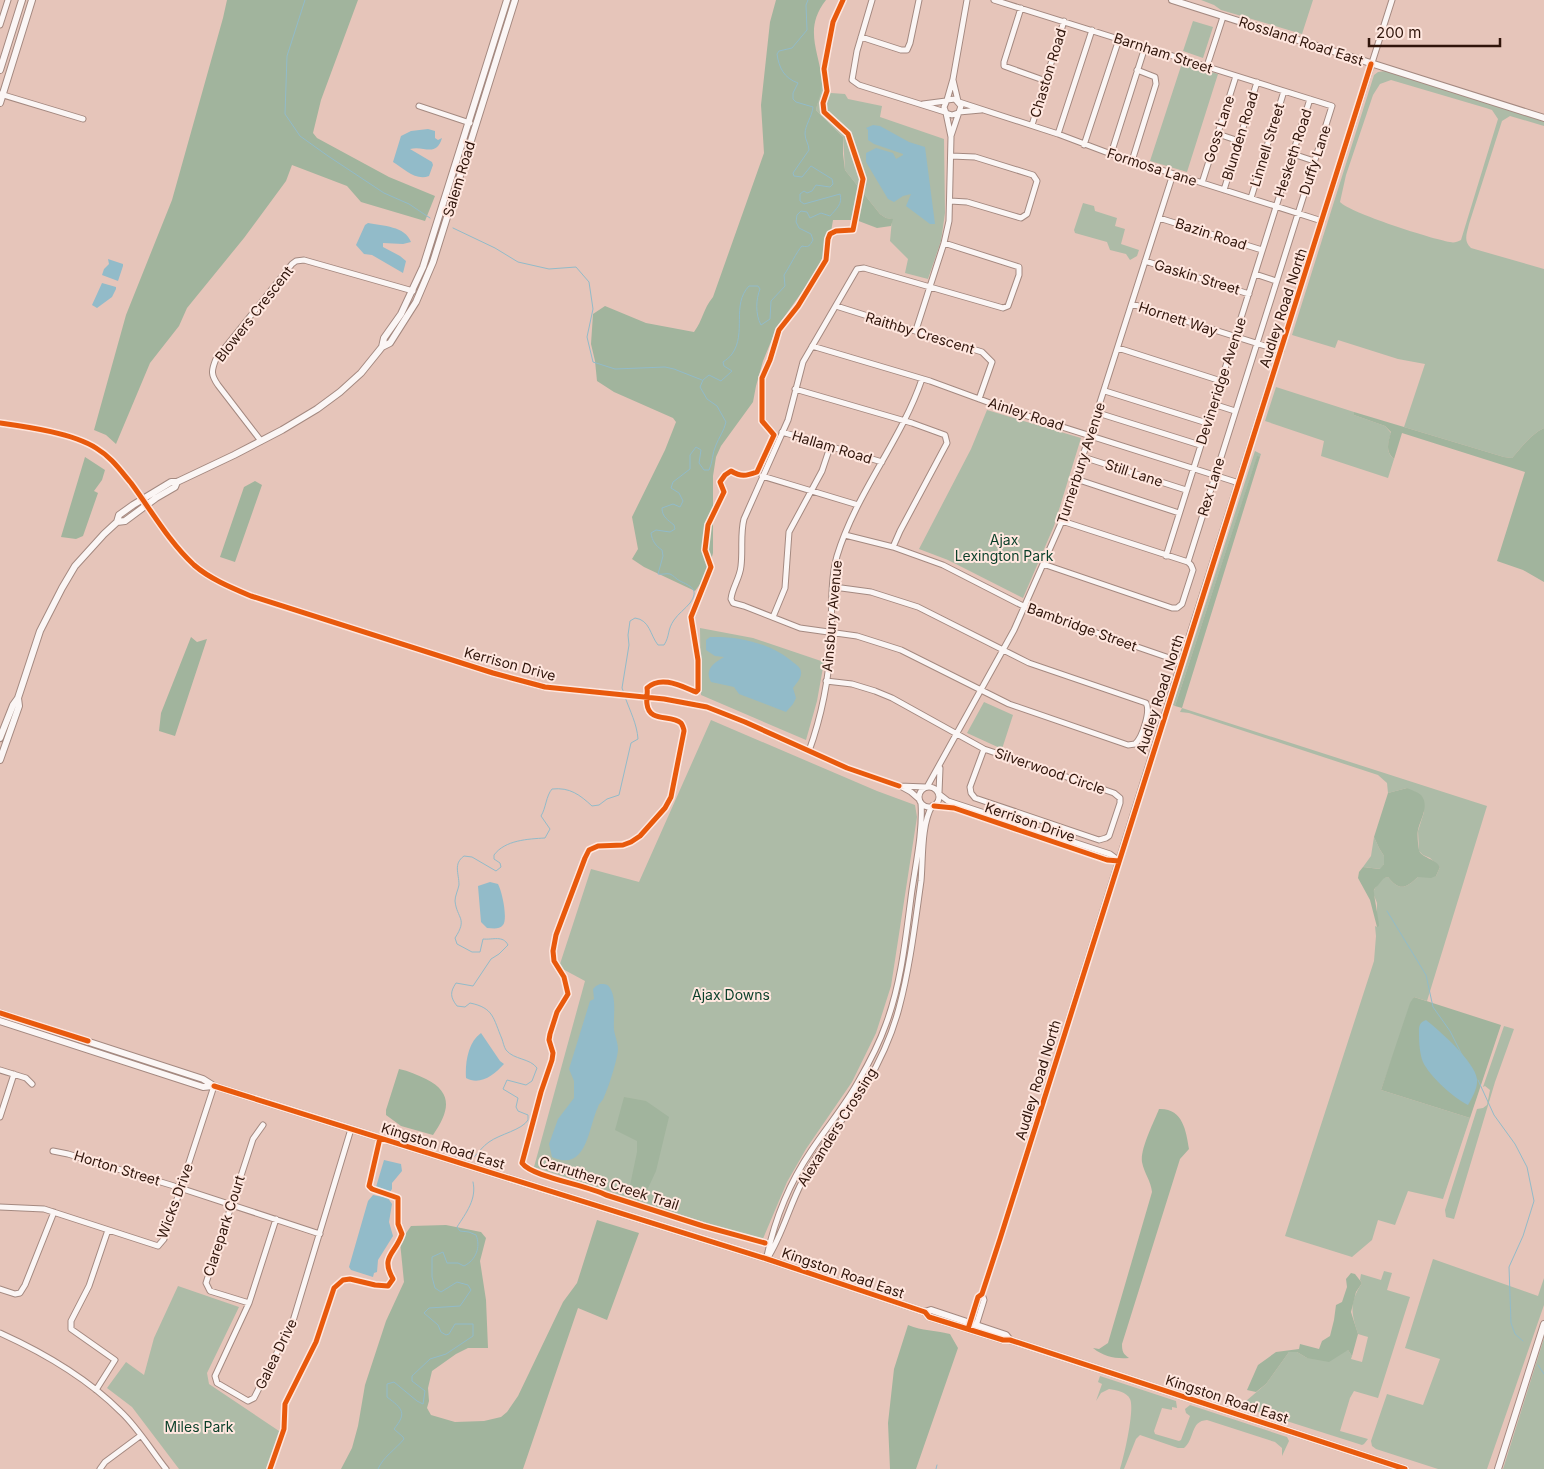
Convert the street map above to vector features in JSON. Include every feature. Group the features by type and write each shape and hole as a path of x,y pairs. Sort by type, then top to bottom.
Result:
{"main road":[{"path":"0,70 22,0"},
{"path":"0,103 1,94 32,0"},
{"name":"Salem Road","path":"382,347 384,338 401,314 423,267 507,0"},
{"name":"Salem Road","path":"0,760 2,740 40,630 62,588 87,552 117,522 119,514 145,502 171,482 177,482 262,441 317,410 361,372 382,347 390,343 407,317 434,262 515,0"},
{"name":"Rossland Road East","path":"1172,0 1544,118"},
{"name":"Kingston Road East","path":"0,1012 198,1078 214,1086 767,1259 924,1312 931,1310 1003,1340 1010,1340 1405,1469"},
{"name":"Kingston Road East","path":"0,1021 203,1087 214,1086"},
{"path":"1498,1469 1544,1324"}],"street":[{"path":"0,26 8,0"},
{"path":"872,0 852,76 855,83 952,115 958,113"},
{"path":"861,37 901,50 907,50 919,0"},
{"path":"916,330 944,243 949,221 950,137 944,107 953,79 967,0"},
{"name":"Barnham Street","path":"994,0 1332,106"},
{"name":"Audley Road North","path":"972,1327 984,1300 982,1294 1392,0"},
{"path":"1021,8 1004,66 1046,81"},
{"path":"1207,66 1223,16"},
{"name":"Chaston Road","path":"1032,125 1064,21"},
{"path":"1058,134 1092,30"},
{"path":"1084,145 1119,39"},
{"path":"1110,154 1145,47"},
{"path":"1132,161 1156,84 1155,77 1137,70"},
{"name":"Goss Lane","path":"1202,183 1236,76"},
{"path":"950,137 961,107 953,79"},
{"name":"Blunden Road","path":"1224,190 1257,82"},
{"name":"Linnell Street","path":"1250,198 1284,91"},
{"path":"1,94 83,119"},
{"path":"923,104 946,101 952,98 959,101"},
{"name":"Hesketh Road","path":"1276,206 1310,99"},
{"name":"Formosa Lane","path":"959,101 1058,134 1110,154 1322,221"},
{"path":"418,106 476,124"},
{"name":"Duffy Lane","path":"1276,282 1332,106"},
{"name":"Formosa Lane","path":"958,113 982,110"},
{"path":"1218,134 1239,141"},
{"path":"1293,154 1314,161"},
{"path":"950,156 975,157 1033,175 1037,181 1027,214 1021,218 967,202 950,201"},
{"name":"Turnerbury Avenue","path":"926,787 941,765 956,733 1004,650 1062,521 1173,174"},
{"name":"Devineridge Avenue","path":"1166,556 1276,206"},
{"name":"Bazin Road","path":"1159,218 1262,250"},
{"path":"834,587 871,592 927,610 1029,663 1146,703 1148,711 1138,742 1128,745 1009,704 909,653 857,636 800,628 734,603 731,599 738,581 741,565 744,519 788,420 803,362 859,267 1003,308 1008,306 1019,267 944,243"},
{"name":"Blowers Crescent","path":"262,441 218,385 212,376 211,369 216,360 292,264 296,261 304,260 413,291"},
{"name":"Gaskin Street","path":"1146,261 1249,294"},
{"path":"1255,274 1276,282"},
{"name":"Rex Lane","path":"1044,564 1172,608 1177,608 1182,604 1193,570 1188,562 1276,282"},
{"name":"Hornett Way","path":"1132,304 1281,351"},
{"name":"Raithby Crescent","path":"836,306 982,352 992,362 979,399"},
{"name":"Ainley Road","path":"812,346 922,378 1012,411 1239,483"},
{"path":"1118,348 1221,381"},
{"name":"Ainsbury Avenue","path":"809,751 821,714 826,680 836,563 858,504 913,405 922,378"},
{"path":"796,389 904,421 942,434 947,438 947,443 892,547"},
{"path":"1104,391 1207,423"},
{"path":"1214,404 1236,411"},
{"path":"1098,413 1200,445"},
{"name":"Kerrison Drive","path":"0,423 76,438 90,444 109,457 190,561 228,587 493,673 545,687 661,698 718,711 847,768 899,786 912,792 921,802"},
{"name":"Hallam Road","path":"782,432 882,462"},
{"path":"773,617 785,588 789,532 824,465 830,447"},
{"name":"Still Lane","path":"1083,457 1186,490"},
{"path":"762,476 858,504"},
{"path":"1076,479 1179,513"},
{"path":"1062,521 1188,562"},
{"name":"Bambridge Street","path":"846,536 892,547 951,568 1050,618 1181,662"},
{"name":"Silverwood Circle","path":"826,680 852,684 892,698 984,749 1118,795 1120,803 1109,836 1099,840 975,798 971,793 970,787 984,749"},
{"name":"Turnerbury Avenue","path":"939,794 941,765"},
{"name":"Kerrison Drive","path":"899,786 926,787"},
{"path":"926,787 935,788 939,794 938,802 933,806 927,807 921,802 921,791 926,787"},
{"name":"Kerrison Drive","path":"939,794 948,801 1110,854 1119,861"},
{"name":"Alexanders Crossing","path":"767,1259 770,1241 784,1202 798,1172 857,1084 877,1048 886,1024 902,958 922,816 921,802"},
{"name":"Kerrison Drive","path":"933,806 954,808 1107,860 1119,861"},
{"name":"Alexanders Crossing","path":"767,1259 778,1242 790,1207 803,1179 865,1086 886,1045 904,985 920,881 927,819 933,806"},
{"path":"0,1070 26,1078 32,1084"},
{"path":"0,1117 14,1074"},
{"name":"Wicks Drive","path":"0,1207 32,1207 54,1212 158,1246 164,1239 214,1086"},
{"name":"Clarepark Court","path":"249,1303 210,1290 206,1283 253,1139 263,1126"},
{"name":"Galea Drive","path":"276,1219 249,1303 215,1376 217,1383 248,1400 254,1398 293,1321 351,1129"},
{"name":"Horton Street","path":"53,1151 181,1188 320,1234"},
{"path":"0,1288 15,1294 20,1293 25,1285 54,1212"},
{"path":"96,1390 115,1360 71,1329 71,1321 89,1286 108,1230"},
{"path":"0,1333 48,1358 96,1390 122,1413 166,1469"},
{"path":"100,1469 105,1462 140,1436"}],"green space":[{"path":"227,0 358,0 321,100 313,133 317,138 389,177 435,196 425,221 361,202 347,186 292,165 286,181 244,238 187,308 179,326 150,363 116,444 106,435 94,430 126,315 172,200"},
{"path":"776,0 826,0 819,10 814,29 814,39 822,79 816,110 843,137 845,170 880,214 886,218 893,219 891,226 877,228 856,220 833,220 830,238 817,271 777,327 763,361 753,402 721,446 716,457 713,476 713,553 707,575 695,591 644,567 632,559 638,549 632,517 665,450 676,422 673,418 614,392 597,381 591,344 593,314 605,306 646,323 694,332 697,328 713,297 764,153 761,105 770,22"},
{"path":"1201,0 1313,0 1302,34 1221,10"},
{"path":"1193,21 1213,27 1203,58 1183,51"},
{"path":"1182,63 1218,74 1187,172 1150,161"},
{"path":"1385,71 1544,121 1544,126 1510,116 1502,121 1466,237 1467,243 1471,248 1544,269 1544,428 1531,437 1512,458 1404,427 1425,364 1398,359 1338,340 1335,348 1292,335 1374,75","holes":["1391,80 1492,110 1498,119 1461,240 1451,242 1410,231 1374,219 1340,202 1346,175 1373,95 1380,84"]},
{"path":"822,81 831,93 845,94 848,99 882,106 880,117 944,139 945,213 941,241 928,279 905,273 908,259 890,241 892,219 880,214 845,170 843,137 816,110"},
{"path":"1083,203 1094,206 1095,211 1117,218 1115,226 1125,229 1121,244 1139,250 1137,256 1130,260 1126,254 1110,250 1107,242 1075,233 1074,230"},
{"path":"1276,387 1354,412 1354,415 1385,426 1391,433 1388,450 1394,459 1388,478 1321,456 1324,441 1265,421"},
{"name":"Ajax Lexington Park","path":"987,410 1081,438 1054,526 1023,598 948,560 919,549 971,449"},
{"path":"1354,412 1512,458 1531,437 1544,428 1544,582 1523,570 1497,561 1525,472 1402,433 1394,459 1388,450 1391,432 1385,426 1354,415"},
{"path":"1255,451 1261,454 1260,457 1257,457 1175,706 1173,705"},
{"path":"1257,456 1260,457 1182,708 1175,706"},
{"path":"85,457 105,470 102,480 94,491 98,493 83,536 76,539 61,537"},
{"path":"255,481 262,485 235,562 220,557 244,487"},
{"path":"700,628 753,638 824,662 817,701 806,740 701,695"},
{"path":"191,637 197,642 207,639 175,736 159,731 161,713"},
{"path":"984,702 1013,715 1002,749 967,733"},
{"path":"1182,708 1487,806 1427,1001 1414,997 1381,1090 1470,1118 1443,1199 1408,1191 1395,1225 1378,1220 1372,1240 1352,1257 1285,1236 1374,961 1375,926 1377,927 1377,903 1373,893 1375,888 1383,878 1388,877 1396,885 1403,887 1418,877 1436,876 1440,867 1419,851 1418,831 1424,812 1407,788 1388,793 1387,783 1378,775 1189,713 1180,712"},
{"name":"Ajax Downs","path":"711,720 877,791 915,805 917,817 891,986 876,1033 852,1082 806,1149 787,1182 762,1241 534,1167 585,981 559,967 591,869 639,882"},
{"path":"1407,788 1421,795 1425,804 1418,832 1420,853 1440,867 1436,876 1431,878 1418,877 1403,887 1396,885 1388,877 1383,879 1374,890 1379,923 1377,927 1370,900 1358,878 1359,872 1363,867 1380,869 1384,864 1384,856 1374,837 1388,793"},
{"path":"1374,837 1384,856 1384,864 1381,869 1363,867 1371,856"},
{"path":"1414,997 1501,1025 1470,1118 1381,1090 1410,1003"},
{"path":"1504,1026 1514,1029 1495,1082 1454,1219 1446,1217 1445,1210 1477,1109 1487,1105 1490,1090 1485,1086 1483,1087"},
{"path":"399,1069 435,1084 445,1097 446,1104 443,1119 433,1135 401,1126 386,1115"},
{"path":"624,1097 646,1101 669,1117 656,1171 643,1199 639,1201 628,1195 637,1152 637,1141 615,1130"},
{"path":"1159,1109 1173,1112 1178,1116 1185,1128 1189,1149 1180,1159 1122,1344 1123,1352 1129,1358 1115,1358 1101,1354 1093,1348 1099,1349 1108,1343 1152,1192 1143,1166 1142,1157 1145,1143"},
{"path":"597,1220 639,1233 607,1320 578,1308 523,1469 341,1469 352,1448 365,1385 386,1321 404,1282 400,1242 411,1226 446,1225 481,1232 486,1238 480,1261 486,1300 488,1348 468,1348 456,1354 432,1371 428,1388 429,1401 427,1408 431,1415 455,1422 484,1421 501,1417 507,1412 518,1396 563,1302 577,1283"},
{"path":"1433,1259 1538,1296 1544,1278 1544,1305 1487,1469 1438,1469 1376,1449 1372,1446 1371,1441 1387,1394 1423,1405 1440,1359 1405,1348"},
{"path":"1384,1271 1392,1273 1387,1290 1410,1297 1378,1398 1354,1391 1350,1398 1340,1431 1368,1439 1364,1444 1362,1445 1246,1408 1243,1401 1246,1401 1266,1384 1289,1352 1297,1352 1307,1358 1348,1350 1352,1356 1351,1359 1362,1362 1368,1337 1358,1334 1352,1308 1353,1302 1362,1283 1360,1280 1361,1274 1381,1280"},
{"path":"1351,1273 1355,1274 1362,1283 1356,1292 1351,1312 1358,1334 1352,1356 1348,1350 1329,1362 1307,1358 1297,1352 1289,1352 1266,1384 1256,1392 1247,1390 1258,1365 1276,1352 1299,1349 1300,1344 1319,1349 1322,1341 1330,1336 1336,1305 1342,1302 1347,1287 1346,1279"},
{"name":"Miles Park","path":"178,1286 239,1307 207,1373 209,1384 282,1433 272,1469 179,1469 132,1407 107,1388 126,1362 144,1375 154,1338"},
{"path":"908,1325 950,1334 958,1348 916,1469 890,1469 888,1423 894,1369"},
{"path":"1544,1338 1544,1469 1503,1469"},
{"path":"1100,1376 1176,1401 1177,1408 1172,1407 1172,1410 1162,1408 1154,1431 1155,1434 1181,1440 1190,1416 1186,1413 1185,1409 1190,1405 1287,1437 1289,1441 1282,1456 1282,1448 1275,1442 1207,1420 1202,1421 1195,1427 1190,1440 1184,1448 1178,1448 1140,1435 1136,1439 1124,1469 1120,1469 1131,1412 1130,1399 1124,1393 1109,1389 1101,1393 1096,1401 1102,1384 1098,1382"}],"water":[{"path":"873,125 880,126 909,142 925,147 935,224 930,224 906,206 911,194 903,196 894,202 888,199 866,162 866,153 876,148 893,153 896,159 903,154 868,140 868,130 866,128"},
{"path":"428,129 435,131 435,138 438,140 442,138 436,148 429,150 410,149 432,162 433,165 429,176 419,177 393,162 401,136 411,131"},
{"path":"368,223 399,230 408,237 411,242 403,244 383,243 383,247 406,261 403,273 372,255 364,254 356,245 365,225"},
{"path":"108,259 123,264 118,281 102,275 104,269 109,264"},
{"path":"102,283 116,287 116,289 112,297 97,308 92,305"},
{"path":"710,637 754,642 775,650 798,666 801,676 793,688 796,698 786,712 739,694 734,687 711,682 709,670 724,657 715,656 706,650 706,640"},
{"path":"490,882 498,884 504,905 504,922 501,927 497,928 487,928 481,922 478,886"},
{"path":"600,984 608,986 612,992 614,1030 618,1044 616,1059 608,1087 584,1146 573,1159 564,1160 552,1157 549,1144 558,1119 574,1098 574,1081 569,1069 590,1001 594,999 593,989"},
{"path":"1426,1020 1456,1047 1475,1072 1477,1086 1468,1105 1443,1086 1426,1068 1423,1062 1419,1028 1420,1024"},
{"path":"481,1033 504,1064 487,1078 476,1081 466,1078 466,1066 470,1047"},
{"path":"384,1160 401,1164 402,1171 392,1183 390,1192 377,1189 376,1187"},
{"path":"373,1195 388,1198 392,1204 389,1222 393,1236 378,1260 377,1272 374,1273 373,1277 351,1270 349,1267 368,1201"}],"waterway":[{"path":"305,0 287,56 285,114 300,136 384,193 409,204 430,218"},
{"path":"624,693 622,688 629,645 630,621 635,618 640,619 647,625 658,645 664,645 672,624 693,598 694,591 690,586 671,575 658,574 663,556 662,550 655,543 651,533 656,530 670,532 675,529 674,525 664,516 662,511 662,508 673,504 680,507 683,501 679,493 671,488 673,482 690,469 690,455 696,447 701,450 699,463 704,470 709,470 715,448 725,425 726,422 717,406 707,399 700,387 703,380 709,375 721,381 732,371 724,366 723,362 731,355 736,346 741,302 749,286 758,286 760,289 757,307 761,325 770,319 771,301 785,286 784,275 800,248 802,246 809,246 813,240 811,234 799,228 796,222 797,215 801,211 807,212 810,218 821,213 830,216 841,201 840,194 804,204 800,201 800,194 804,191 807,193 812,191 816,185 830,187 833,184 832,179 811,166 802,177 794,176 793,173 809,150 805,131 813,107 796,102 793,99 793,93 798,83 783,72 777,54 779,51 792,48 807,30 806,5 808,0"},
{"path":"453,228 495,248 518,262 549,269 576,267 589,282 593,309 587,337 593,362 615,369 665,367 702,380"},
{"path":"474,1157 489,1142 521,1127 528,1120 528,1115 518,1111 516,1107 518,1098 503,1089 507,1080 526,1085 532,1081 537,1068 530,1062 513,1056 506,1050 492,1015 488,1011 470,1003 465,1007 457,1006 453,1000 452,992 456,983 473,986 491,959 508,945 501,939 483,939 480,952 472,952 457,944 455,938 461,926 461,919 455,901 459,885 457,869 459,862 464,856 472,857 496,871 501,867 500,863 494,859 494,855 504,846 517,841 545,838 550,829 541,816 552,789 564,789 574,793 592,806 599,805 607,799 619,795 631,743 638,739 635,723 625,697"},
{"path":"1387,911 1426,975 1433,1007 1450,1031 1463,1057"},
{"path":"1478,1080 1494,1115 1515,1144 1527,1167 1534,1201 1523,1236 1509,1267 1511,1323 1515,1334 1523,1341"},
{"path":"378,1469 386,1457 404,1439 394,1429 402,1415 400,1408 387,1397 387,1384 394,1382 423,1404 425,1391 412,1381 412,1376 430,1359 446,1354 473,1336 473,1324 455,1324 449,1334 446,1335 424,1313 429,1308 460,1306 471,1290 468,1285 457,1282 441,1292 435,1288 432,1277 432,1257 443,1252 447,1263 458,1263 464,1266 474,1257 478,1248 476,1235 460,1231 457,1227 472,1200 473,1182"},
{"path":"1538,1365 1544,1374"},
{"path":"936,1469 937,1465"}],"cycle path":[{"name":"Carruthers Creek Trail","path":"765,1243 703,1226 548,1177 528,1168 522,1163 541,1092 552,1060 553,1053 549,1040 550,1034 557,1012 568,994 564,977 554,961 553,951 556,935 589,850 598,846 623,845 631,842 640,836 665,808 671,797 684,730 677,720 652,714 647,704 647,688 658,682 665,682 696,692 698,690 698,660 691,617 711,567 705,550 708,525 724,492 720,482 731,471 744,475 757,472 774,435 762,421 762,378 770,360 779,330 798,306 826,260 830,234 836,231 853,230 863,179 848,134 824,112 823,103 827,91 824,69 833,22 843,0"},
{"path":"968,1329 1000,1239 1371,64"},
{"path":"0,423 75,438 96,448 106,455 131,483 168,536 194,565 214,579 251,596 493,673 545,687 664,699 707,707 847,768 899,786"},
{"path":"934,806 954,808 1107,860 1119,861"},
{"path":"0,1013 88,1041"},
{"path":"214,1086 767,1259 925,1312 929,1317 1003,1340 1010,1340 1405,1469"},
{"path":"270,1469 284,1429 285,1404 316,1342 334,1288 343,1280 350,1279 388,1286 393,1279 389,1271 388,1260 402,1234 398,1224 398,1198 372,1189 369,1186 380,1138"}]}
